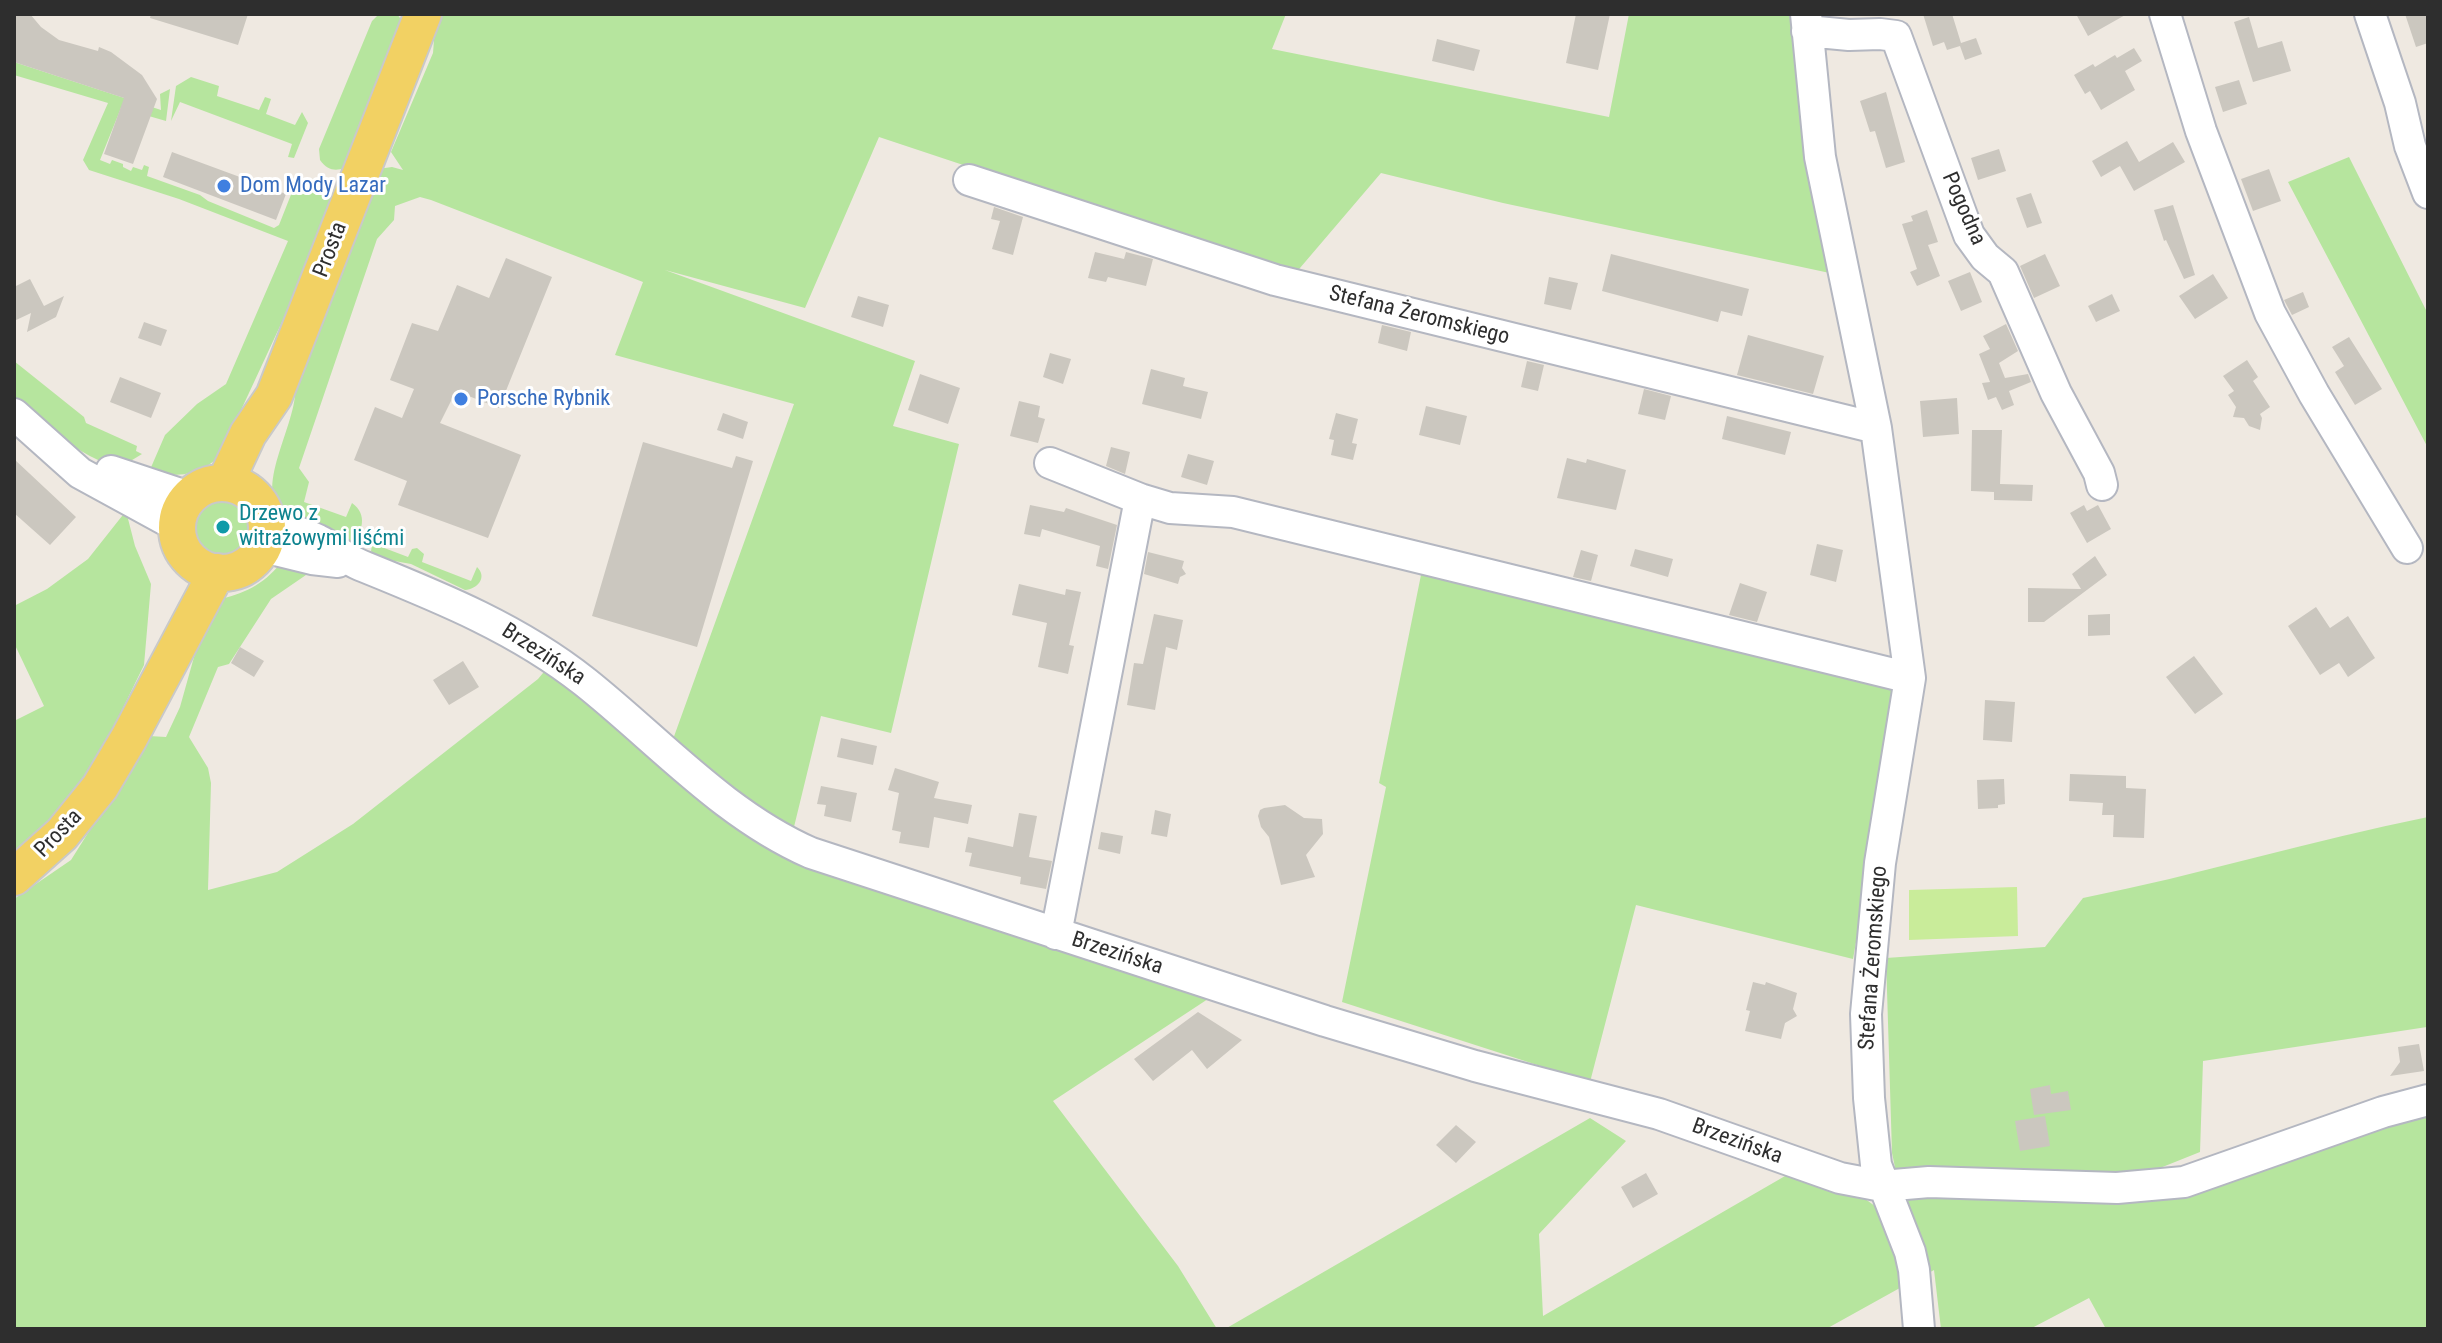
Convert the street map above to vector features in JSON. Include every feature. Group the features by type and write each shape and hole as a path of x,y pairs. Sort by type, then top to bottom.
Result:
{"main road":[{"name":"Prosta","path":"251,512 257,438 423,14"},
{"path":"205,486 251,512 248,564 233,571 204,566 180,544 183,512 205,486"},
{"name":"Prosta","path":"14,877 48,849 87,805 118,758 146,703 204,566"}],"street":[{"path":"1806,22 1840,14"},
{"path":"2165,14 2201,131 2270,313 2314,394 2407,548"},
{"path":"2370,14 2400,103 2410,146 2428,193"},
{"name":"Stefana Żeromskiego","path":"1806,22 1820,157 1876,428 1910,678 1880,863 1866,1014 1869,1098 1876,1165 1910,1252 1919,1329"},
{"name":"Pogodna","path":"1806,22 1896,36 1969,235 1985,257 2003,272 2056,393 2099,473 2102,485"},
{"name":"Stefana Żeromskiego","path":"969,180 1275,280 1876,428"},
{"path":"14,414 47,444 156,488 183,512"},
{"path":"1050,463 1170,508 1233,512 1910,678"},
{"name":"Brzezińska","path":"1056,934 1140,499"},
{"name":"Brzezińska","path":"251,512 312,559 355,564 437,595 512,632 583,680 733,807 790,844 866,873 1475,1066 1659,1114 1840,1178 1882,1186 1929,1182 2117,1188 2184,1182 2383,1112 2428,1100"}],"green space":[{"path":"379,14 397,14 403,22 354,163 332,169 320,160 319,149 372,21"},
{"path":"436,14 1286,14 1272,49 1609,117 1629,14 1797,14 1839,275 1503,203 1381,173 1294,275 879,137 805,308 665,270 915,361 893,426 959,444 891,733 821,716 793,831 672,742 794,404 615,355 643,282 431,200 420,197 395,206 394,220 377,239 299,468 309,482 304,502 346,517 352,503 362,518 361,529 350,545 308,530 286,518 276,506 272,492 274,475 290,419 295,386 378,169 392,167 403,170 391,152 433,53"},
{"path":"14,62 161,110 160,94 170,89 166,121 121,108 100,160 110,164 112,160 131,171 133,167 142,170 144,165 149,167 147,176 200,195 274,228 279,225 294,187 307,181 328,189 335,196 301,281 222,451 208,466 180,475 149,472 165,435 197,404 226,384 288,241 179,199 89,170 83,160 108,103 14,75"},
{"path":"191,77 219,86 217,96 259,110 265,97 271,99 266,114 295,125 302,112 308,123 294,158 288,157 292,144 180,102 171,121 176,86"},
{"path":"2349,157 2428,314 2428,448 2288,182"},
{"path":"14,361 84,417 86,423 137,446 136,451 142,454 119,468 90,456 62,439 14,396"},
{"path":"223,497 235,499 245,506 252,516 252,540 245,550 235,557 223,559 211,557 201,550 194,540 192,528 194,516 201,506 211,499"},
{"path":"126,511 135,546 151,584 144,665 101,753 66,804 14,855 14,721 44,706 14,643 14,606 47,589 88,559"},
{"path":"385,531 379,546 408,557 412,549 417,548 424,554 422,562 471,581 477,567 480,582 465,590 411,564 378,558 371,551 373,539"},
{"path":"280,564 306,571 306,575 271,599 229,664 218,667 189,737 208,768 211,783 208,890 277,872 353,824 538,679 548,667 727,812 1211,997 1053,1101 1178,1266 1217,1329 14,1329 14,899 71,860 149,736 166,737 180,707 194,657 217,600 252,588"},
{"path":"1422,570 1901,690 1853,959 1636,905 1590,1082 1342,1002 1386,787 1379,783"},
{"path":"2428,817 2428,1030 2427,1027 2203,1061 2200,1152 2135,1178 1896,1172 1892,1153 1886,958 2045,947 2083,898"},
{"path":"2017,887 2018,936 1909,940 1909,890"},
{"path":"2428,1083 2428,1329 2106,1329 2089,1298 2030,1329 1941,1329 1934,1270 1925,1275 1898,1193 2157,1194 2373,1101"},
{"path":"1590,1118 1626,1141 1539,1234 1543,1316 1792,1172 1849,1190 1874,1205 1896,1235 1907,1284 1826,1329 1225,1329"}],"building":[{"path":"14,14 30,14 59,40 111,52 142,75 157,99 133,164 104,154 124,98 14,62"},
{"path":"151,14 248,14 238,45 150,18"},
{"path":"1576,14 1610,14 1598,70 1566,63"},
{"path":"1923,14 1952,14 1961,43 1976,38 1982,54 1965,60 1960,46 1947,50 1944,42 1933,46"},
{"path":"2076,14 2127,14 2088,36"},
{"path":"2405,14 2428,14 2428,43 2416,47"},
{"path":"2249,17 2258,48 2282,41 2291,71 2253,82 2234,22"},
{"path":"1437,39 1480,50 1474,71 1432,61"},
{"path":"2134,48 2142,61 2125,71 2135,90 2101,110 2090,91 2085,94 2074,75"},
{"path":"2239,80 2247,104 2223,112 2215,87"},
{"path":"1886,92 1905,162 1886,168 1875,131 1870,132 1860,101"},
{"path":"2127,141 2139,162 2173,142 2185,162 2134,191 2120,166 2101,177 2092,161"},
{"path":"1999,149 2006,171 1978,180 1971,158"},
{"name":"Dom Mody Lazar","path":"172,152 286,194 276,220 163,177"},
{"path":"2269,169 2281,201 2253,211 2241,179"},
{"path":"2031,193 2042,223 2027,228 2016,198"},
{"path":"2173,205 2195,275 2184,279 2164,241 2154,210"},
{"path":"994,207 1023,217 1013,255 992,249 1000,221 991,219"},
{"path":"1927,210 1938,242 1928,245 1940,276 1917,286 1910,272 1917,269 1902,224 1913,221 1911,216"},
{"path":"1095,252 1124,259 1126,252 1153,259 1146,286 1108,277 1106,282 1088,278"},
{"path":"1611,254 1749,289 1742,316 1721,311 1718,322 1602,291"},
{"path":"2045,254 2060,286 2034,298 2020,266"},
{"path":"506,258 552,277 499,408 456,391 440,423 521,455 488,538 398,505 407,481 354,460 375,407 402,418 414,389 390,380 412,323 438,331 457,285 489,298"},
{"path":"1970,272 1982,302 1961,311 1948,281"},
{"path":"2213,274 2228,298 2195,319 2179,296"},
{"path":"1549,277 1578,283 1571,310 1544,304"},
{"path":"30,279 44,306 64,296 56,317 27,332 31,313 14,321 14,287"},
{"path":"2303,292 2309,307 2292,315 2284,300"},
{"path":"2112,294 2120,311 2096,322 2088,306"},
{"path":"858,296 889,305 883,327 851,317"},
{"path":"144,322 167,330 161,346 138,338"},
{"path":"2006,324 2018,351 1999,363 2005,378 2028,374 2031,382 2009,391 2014,405 2002,410 1996,397 1988,400 1982,383 1990,382 1979,354 1990,349 1983,336"},
{"path":"1382,325 1411,332 1407,351 1378,343"},
{"path":"1748,335 1824,356 1813,394 1737,375"},
{"path":"2349,337 2382,389 2355,405 2335,372 2344,366 2332,347"},
{"path":"1050,353 1071,359 1063,384 1043,377"},
{"path":"2247,360 2258,377 2253,381 2270,407 2260,414 2260,430 2249,426 2244,418 2233,417 2236,407 2228,395 2234,391 2223,376"},
{"path":"1527,361 1544,365 1538,391 1521,387"},
{"path":"1151,369 1185,378 1183,386 1208,392 1201,419 1142,404"},
{"path":"920,374 960,388 948,424 908,410"},
{"path":"120,377 161,393 151,418 110,402"},
{"path":"1644,389 1671,396 1665,420 1638,414"},
{"path":"1957,398 1959,434 1923,437 1920,401"},
{"path":"1019,401 1040,406 1038,417 1045,419 1038,443 1010,436"},
{"path":"1426,406 1467,416 1460,445 1419,435"},
{"path":"723,413 748,422 743,439 717,430"},
{"path":"1336,413 1358,419 1352,443 1357,444 1353,460 1331,455 1334,440 1329,439"},
{"path":"1727,416 1791,432 1785,455 1722,439"},
{"path":"1972,430 2002,430 2000,484 2033,485 2032,501 1994,500 1994,492 1971,491"},
{"path":"643,442 732,468 736,456 753,461 697,647 592,616"},
{"path":"1111,447 1130,452 1125,474 1106,466"},
{"path":"1188,454 1214,461 1207,485 1181,477"},
{"path":"1567,458 1586,463 1587,459 1626,470 1616,510 1557,498"},
{"path":"14,459 76,517 50,545 14,513"},
{"path":"1030,505 1064,512 1066,508 1117,525 1108,569 1096,566 1100,546 1042,529 1040,537 1024,534"},
{"path":"2084,505 2087,511 2098,505 2111,529 2087,543 2070,513"},
{"path":"1817,544 1843,550 1836,582 1810,575"},
{"path":"1635,549 1673,559 1668,577 1630,566"},
{"path":"1581,550 1598,555 1591,581 1573,577"},
{"path":"1148,552 1184,561 1182,568 1186,574 1180,577 1178,584 1144,574"},
{"path":"2095,556 2107,575 2044,622 2028,622 2028,588 2081,589 2072,574"},
{"path":"1740,583 1767,592 1757,622 1729,615"},
{"path":"1019,584 1065,595 1066,589 1081,592 1069,645 1074,646 1068,674 1038,667 1047,623 1012,615"},
{"path":"2316,607 2330,628 2348,616 2375,658 2348,677 2339,663 2320,675 2288,626"},
{"path":"1154,614 1183,620 1177,650 1166,647 1155,710 1127,705 1134,663 1143,664"},
{"path":"2110,614 2110,635 2088,636 2088,615"},
{"path":"240,647 264,661 254,677 231,663"},
{"path":"2194,656 2223,694 2195,714 2166,677"},
{"path":"463,661 479,687 449,705 433,680"},
{"path":"1985,700 2015,702 2012,742 1983,740"},
{"path":"841,738 877,746 873,765 837,757"},
{"path":"895,768 939,782 934,798 972,805 968,824 934,817 929,848 899,843 901,832 892,830 899,793 888,790"},
{"path":"2070,774 2126,776 2126,788 2146,789 2144,838 2113,837 2114,815 2102,815 2103,803 2069,801"},
{"path":"2004,779 2005,804 1998,805 1998,808 1978,809 1977,780"},
{"path":"821,786 857,793 851,822 824,816 826,805 817,804"},
{"path":"1285,805 1304,818 1322,819 1323,834 1306,855 1315,877 1281,885 1269,837 1261,827 1258,816 1264,808"},
{"path":"1155,810 1171,814 1167,837 1151,834"},
{"path":"1019,813 1037,816 1029,857 1052,861 1046,889 1020,884 1021,877 969,866 972,853 965,852 968,837 1013,847"},
{"path":"1101,832 1123,836 1120,854 1098,849"},
{"path":"1753,982 1765,985 1766,982 1797,993 1793,1009 1797,1016 1785,1023 1781,1039 1745,1031"},
{"path":"1198,1012 1242,1040 1207,1069 1192,1050 1153,1081 1134,1059"},
{"path":"2419,1044 2424,1071 2390,1076 2400,1062 2398,1047"},
{"path":"2050,1085 2051,1094 2068,1091 2071,1110 2034,1115 2030,1089"},
{"path":"2045,1116 2050,1146 2020,1151 2015,1121"},
{"path":"1456,1125 1476,1142 1456,1163 1436,1145"},
{"path":"1646,1173 1658,1194 1633,1208 1621,1187"}],"place":[{"name":"Dom Mody Lazar","path":"224,186"},
{"name":"Porsche Rybnik","path":"461,399"},
{"name":"Drzewo z witrażowymi liśćmi","path":"223,527"}]}
